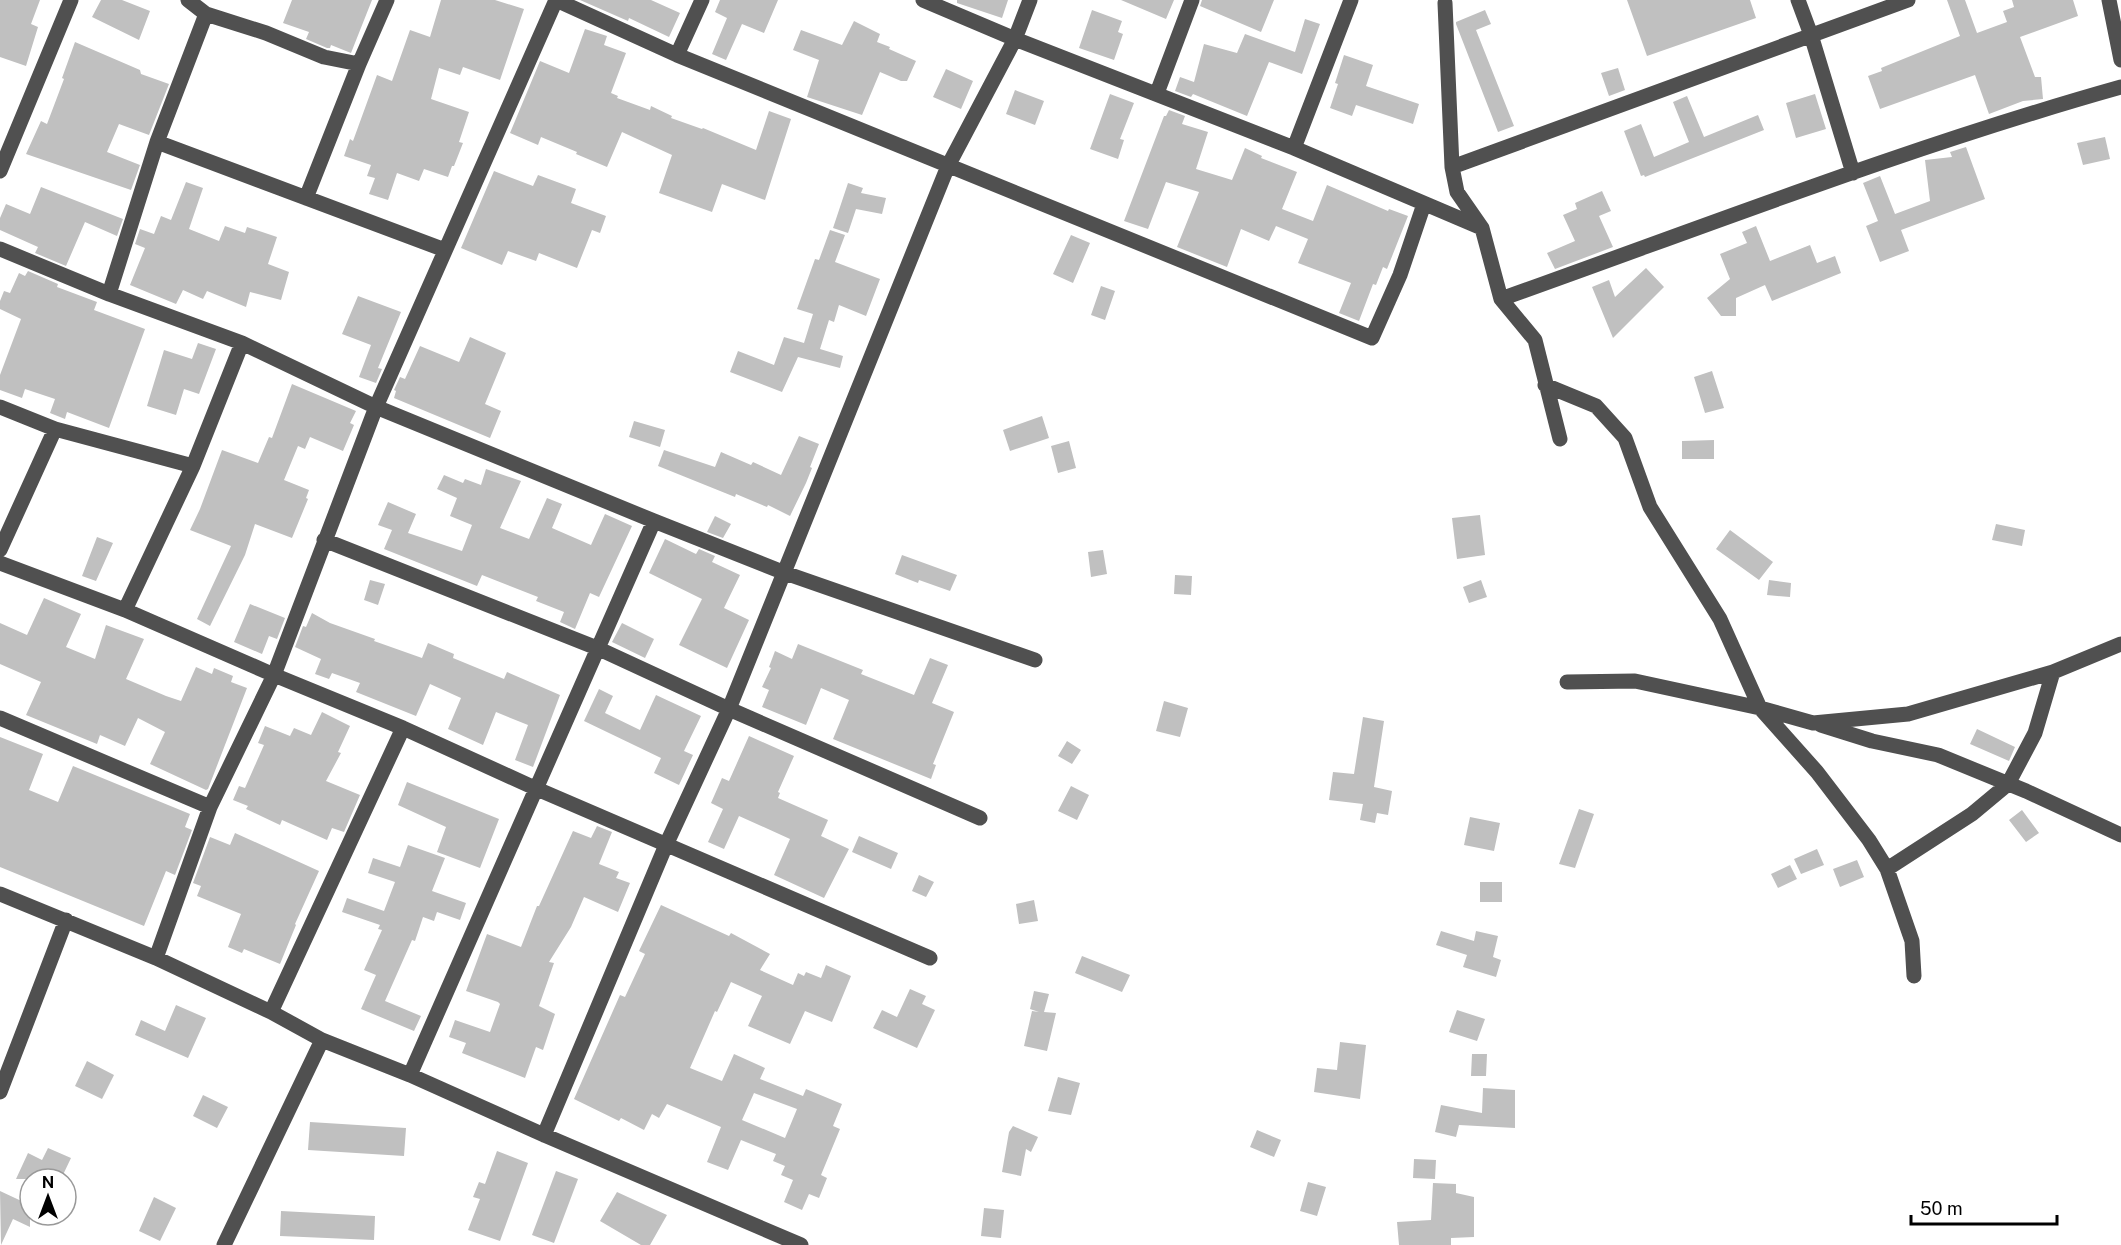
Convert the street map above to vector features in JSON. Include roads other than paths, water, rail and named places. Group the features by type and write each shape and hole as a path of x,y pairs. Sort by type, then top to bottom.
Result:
{"street":[{"path":"0,171 71,0"},
{"path":"188,0 206,14 266,33 324,57 358,64"},
{"path":"306,198 358,64 387,0"},
{"path":"156,958 210,807 274,675 376,407 556,0 677,55 1372,338 1400,275 1424,204"},
{"path":"677,55 702,0"},
{"path":"923,0 1015,39 1294,148 1482,228"},
{"path":"544,1135 666,845 729,709 948,166 1015,39 1030,0"},
{"path":"1157,93 1192,0"},
{"path":"1294,148 1351,0"},
{"path":"1798,0 1853,173"},
{"path":"1452,167 1908,0"},
{"path":"2109,0 2121,60"},
{"path":"1447,1 1452,167 1457,192 1482,228 1501,300 1535,340 1560,439"},
{"path":"109,294 157,142 206,14"},
{"path":"1501,300 1853,173 2025,114 2121,87"},
{"path":"157,142 445,250"},
{"path":"0,249 109,294 242,343 376,407 654,521 785,573 1035,660"},
{"path":"124,610 194,466 242,343"},
{"path":"1545,385 1596,406 1625,438 1650,507 1720,619 1760,708 1817,772 1869,840 1887,869 1912,941 1914,976"},
{"path":"0,407 55,429 194,466"},
{"path":"0,550 55,429"},
{"path":"410,1075 654,521"},
{"path":"324,540 597,648 729,709 980,818"},
{"path":"0,563 124,610 403,728 537,789 930,958"},
{"path":"1813,723 1908,714 2053,672 2121,644"},
{"path":"1887,869 1972,814 2008,784 2035,733 2053,672"},
{"path":"1567,682 1635,681 1760,708 1872,741 1938,755 2121,835"},
{"path":"0,718 210,807"},
{"path":"271,1012 403,728"},
{"path":"0,894 156,958 271,1012 322,1040 410,1075 801,1245"},
{"path":"0,1092 66,920"},
{"path":"225,1245 322,1040"}]}
